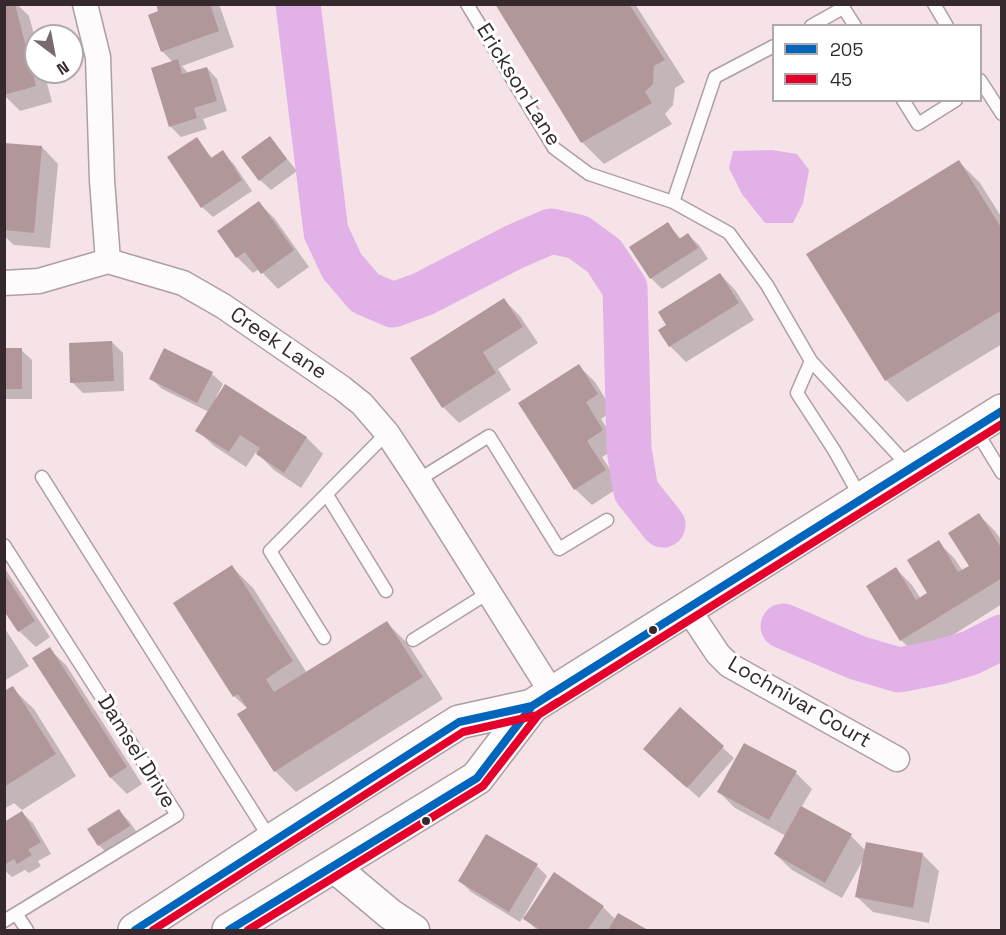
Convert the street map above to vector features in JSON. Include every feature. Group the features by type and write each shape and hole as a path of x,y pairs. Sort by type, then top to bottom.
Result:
{"main road":[{"path":"135,930 459,722 542,700 1002,411"},
{"path":"229,930 477,778 542,700"}],"street":[{"path":"4,283 39,281 108,261 102,180 98,57 85,4"},
{"name":"Creek Lane","path":"108,261 183,283 223,306 362,404 387,434 488,593 542,700"},
{"name":"Lochnivar Court","path":"688,609 718,654 729,665 897,759"},
{"path":"334,867 390,914 414,930"}],"lane":[{"name":"Erickson Lane","path":"467,4 554,148 589,174 673,202 729,233 767,285 811,361 910,469"},
{"path":"934,4 946,24"},
{"path":"814,24 842,6 854,24"},
{"path":"673,202 715,77 772,47"},
{"path":"982,84 1000,106"},
{"path":"904,102 918,124 953,102"},
{"path":"811,361 797,393 834,450 861,500"},
{"path":"974,428 1002,473"},
{"path":"324,639 270,550 387,434"},
{"path":"417,480 489,436 559,549 606,520"},
{"path":"42,477 271,841"},
{"path":"327,495 386,591"},
{"name":"Damsel Drive","path":"4,545 177,815 18,915"},
{"path":"413,640 488,593"},
{"path":"4,921 18,915 27,930"}],"shaded area":[{"path":"772,150 797,154 809,170 803,203 793,223 765,223 742,194 729,168 733,151"}],"building":[{"path":"4,4 15,4 24,39 24,84 35,84 36,86 4,95"},
{"path":"156,4 210,4 219,31 161,52 148,15 158,11"},
{"path":"495,4 629,4 665,60 654,66 653,84 645,92 652,103 581,143"},
{"path":"178,59 182,74 207,67 217,101 194,108 197,118 169,127 151,68"},
{"path":"270,136 287,159 259,181 241,157"},
{"path":"197,137 211,158 223,150 242,180 201,208 167,157"},
{"path":"4,143 42,146 34,233 4,230"},
{"path":"959,160 1002,229 1002,310 885,381 806,254"},
{"path":"259,201 294,250 261,274 245,252 236,258 217,231"},
{"path":"668,222 679,239 688,233 698,248 650,279 629,247"},
{"path":"720,273 739,303 669,347 658,330 666,325 658,312"},
{"path":"504,298 523,327 483,352 496,373 442,408 410,358"},
{"path":"112,341 114,381 70,383 69,343"},
{"path":"4,348 22,348 22,389 4,389"},
{"path":"164,348 213,372 197,403 149,379"},
{"path":"579,364 598,394 586,402 603,430 587,441 606,470 574,490 518,403"},
{"path":"225,384 307,437 284,473 256,454 260,448 240,435 229,452 195,431"},
{"path":"979,513 1002,549 1002,578 900,641 866,586 896,567 916,600 927,593 907,560 939,540 958,572 969,566 948,533"},
{"path":"232,565 293,661 266,679 274,692 387,621 423,677 274,772 237,714 247,708 238,694 233,697 173,603"},
{"path":"4,573 35,621 18,632 4,611"},
{"path":"50,647 127,767 110,778 32,658"},
{"path":"13,686 56,754 4,787 4,691"},
{"path":"680,707 724,746 687,788 643,749"},
{"path":"744,743 797,771 769,820 717,792"},
{"path":"801,806 852,834 825,883 774,854"},
{"path":"119,809 130,826 98,846 87,829"},
{"path":"22,811 41,842 28,850 32,855 17,864 14,859 4,865 4,822"},
{"path":"486,834 538,864 509,912 458,881"},
{"path":"866,842 923,853 913,908 855,897"},
{"path":"554,872 604,906 587,930 541,930 523,919"},
{"path":"618,913 648,930 608,930"}],"waterway":[{"path":"298,4 326,232 342,266 365,293 393,305 423,294 514,247 551,231 578,237 604,256 625,288 629,449 636,491 663,525"},
{"path":"783,626 858,658 899,670 970,653 1002,637"}],"transit line":[{"name":"205","path":"135,930 459,722 532,706 1002,411"},
{"name":"45","path":"153,930 463,732 538,715 1002,424"},
{"name":"205","path":"229,930 477,778 532,706 552,693"},
{"name":"45","path":"248,930 483,786 539,714 558,702"}]}
